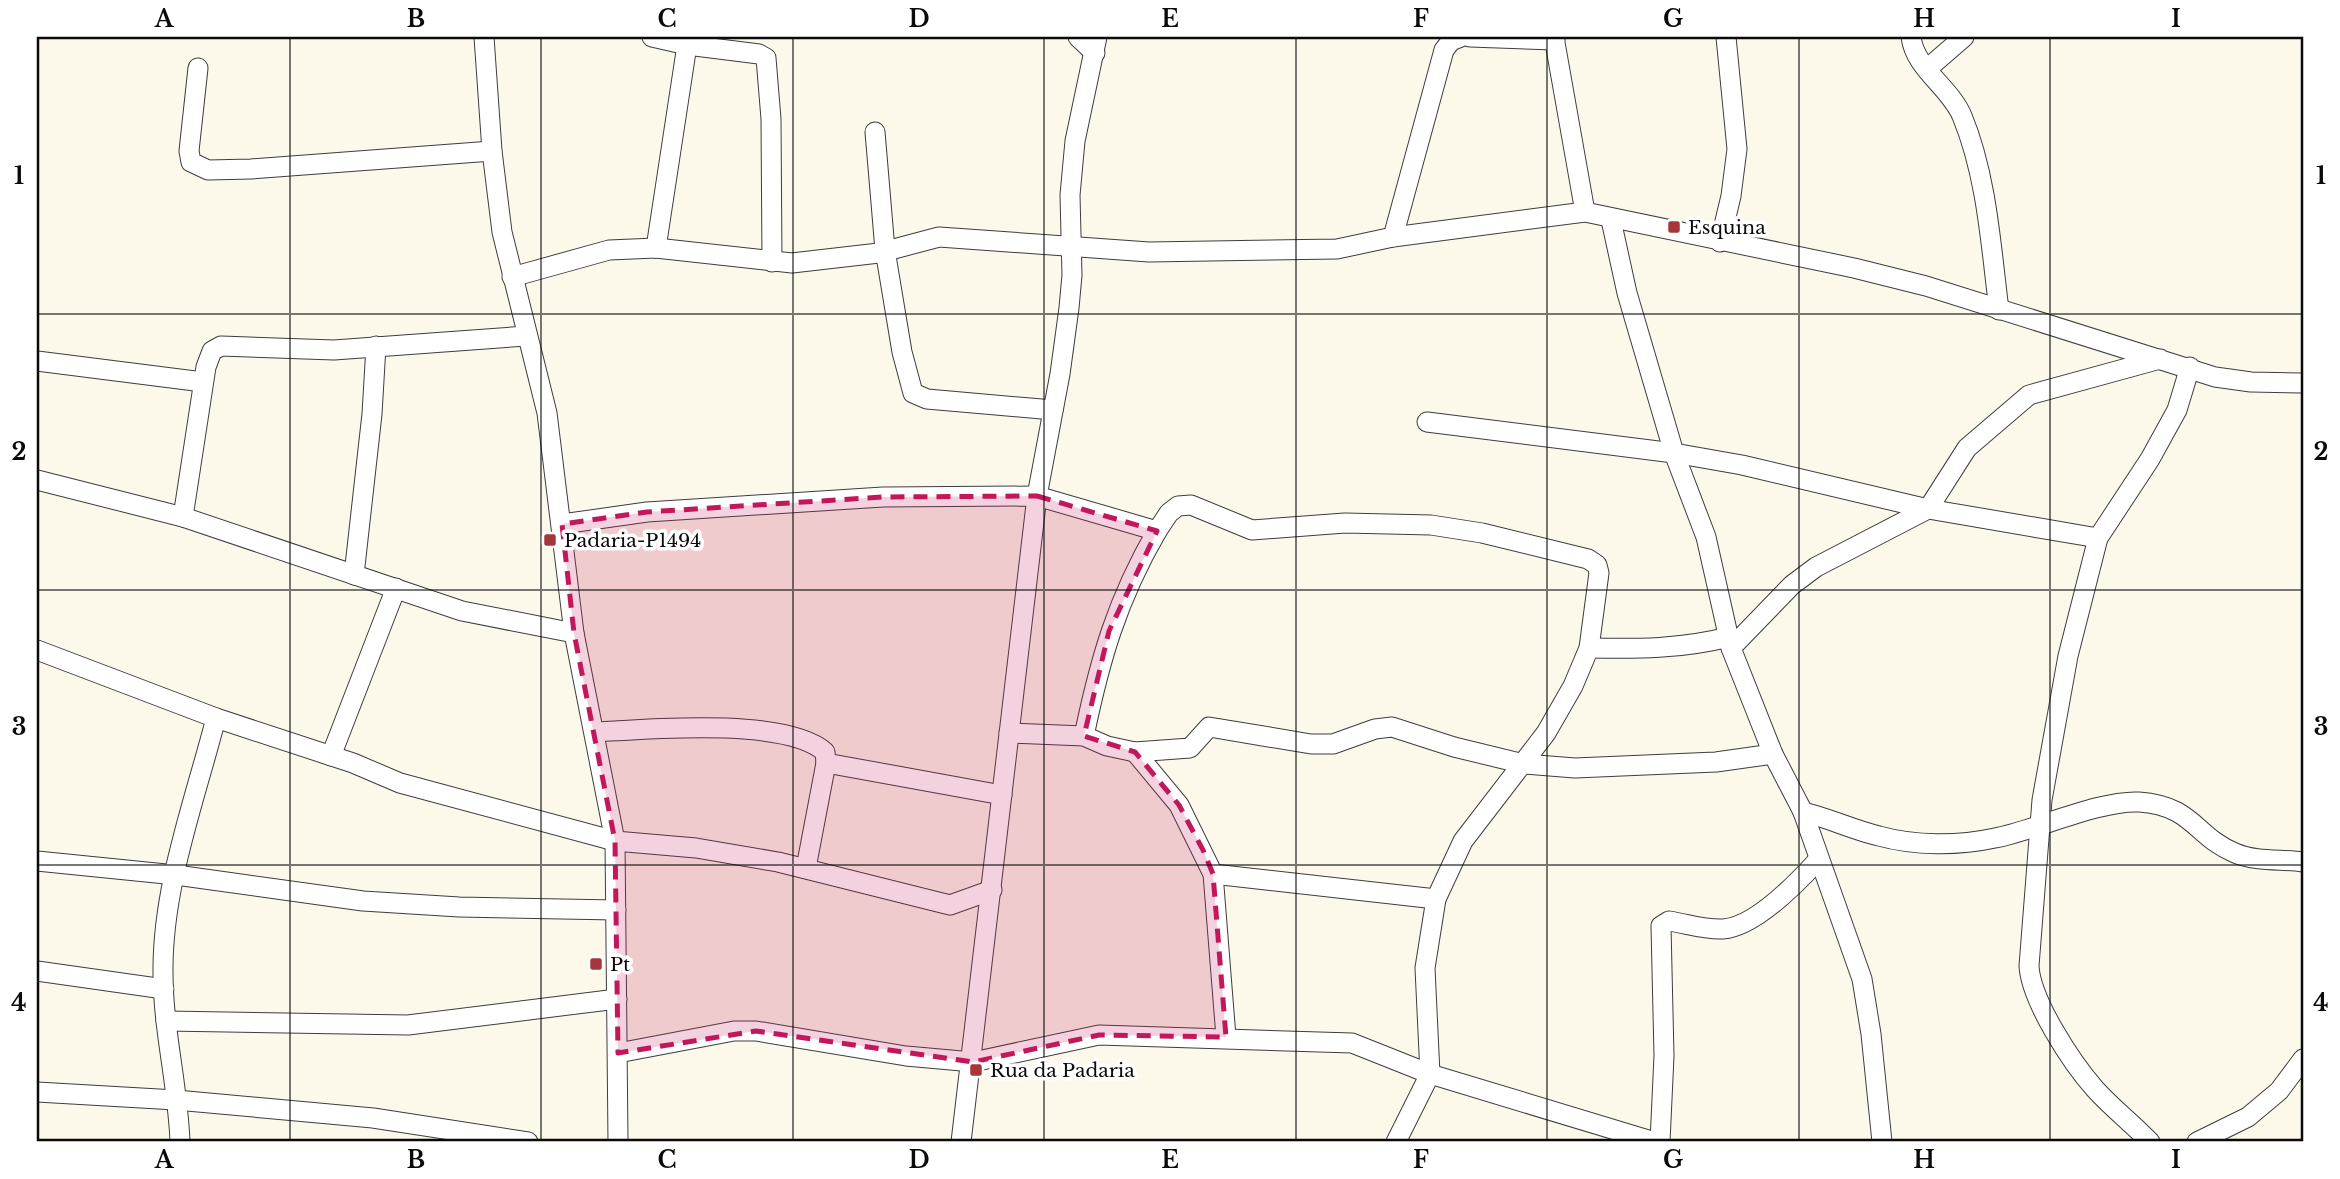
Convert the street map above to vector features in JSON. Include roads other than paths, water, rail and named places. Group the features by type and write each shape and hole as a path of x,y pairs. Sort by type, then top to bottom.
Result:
{"street":[{"path":"484,37 492,151 502,232 547,413 574,633 596,732 615,841 618,1142"},
{"path":"652,37 687,45 759,54 766,58 771,119 772,262"},
{"path":"961,1142 973,1062 1037,496 1054,410 1071,286 1070,195 1076,141 1096,45 1078,37"},
{"path":"1393,237 1444,50 1451,41 1461,37"},
{"path":"1470,37 1555,39 1585,212"},
{"path":"1720,242 1731,196 1737,149 1726,37"},
{"path":"1911,37 1916,55 1951,96 1968,131 1987,223 1999,310"},
{"path":"1927,69 1964,37"},
{"path":"656,247 687,45"},
{"path":"198,68 189,151 191,162 208,170 316,166 492,151"},
{"path":"875,132 885,250 902,352 913,393 927,398 1054,410"},
{"path":"512,277 609,250 656,247 772,262 845,259 929,239 959,236 1069,247 1161,252 1324,249 1367,245 1393,237 1585,212 1611,220 1854,268 1926,286 2215,377 2251,383 2303,383"},
{"path":"1611,220 1627,292 1674,453 1706,537 1730,642 1773,754 1803,812 1862,979 1871,1034 1882,1142"},
{"path":"183,517 203,382 212,351 221,345 334,349 526,336"},
{"path":"354,575 372,414 376,346"},
{"path":"1589,648 1654,650 1730,642 1792,585 1816,567 1928,509 1967,448 2029,396 2160,359"},
{"path":"37,361 203,382"},
{"path":"2150,1142 2094,1088 2066,1046 2032,986 2029,967 2039,828 2068,656 2098,538 2150,459 2177,410 2190,367"},
{"path":"1427,422 1674,453 1742,465 1928,509 2098,538"},
{"path":"37,480 183,517 462,611 574,633"},
{"path":"562,524 647,512 883,497 1037,496 1157,531"},
{"path":"1084,736 1110,631 1130,578 1157,531 1169,513 1178,506 1191,505 1252,530 1345,523 1431,524 1482,533 1588,559 1597,565 1599,573 1589,648 1566,698 1524,764 1463,841 1436,899 1425,968 1430,1074 1396,1142"},
{"path":"331,756 396,588"},
{"path":"37,650 216,718 331,756 400,783 446,798 615,841 696,848 806,868 950,905 992,890"},
{"path":"180,1142 166,1021 166,925 216,718"},
{"path":"596,732 715,726 783,736 817,745 825,752 826,763 806,868"},
{"path":"1009,733 1084,736 1107,746 1135,752 1190,748 1209,727 1311,744 1333,744 1375,729 1392,727 1454,747 1524,764 1619,767 1716,762 1773,754"},
{"path":"1135,752 1179,805 1213,874 1226,1037"},
{"path":"826,763 1002,795"},
{"path":"1803,812 1879,836 1922,843 1984,840 2039,828 2102,808 2134,802 2152,803 2188,816 2235,853 2259,859 2303,862"},
{"path":"618,1053 734,1031 756,1031 906,1056 973,1062 1099,1035 1352,1043 1430,1074 1657,1142 1664,1056 1661,926 1670,921 1708,929 1727,929 1740,924 1794,885 1818,860"},
{"path":"37,861 176,875 363,901 459,907 616,910"},
{"path":"1213,874 1436,899"},
{"path":"37,971 164,989"},
{"path":"166,1021 408,1025 617,999"},
{"path":"2197,1142 2248,1116 2279,1091 2303,1059"},
{"path":"2279,1091 2303,1087"},
{"path":"37,1092 176,1100 373,1118 528,1142"}],"place":[{"name":"Esquina","path":"1674,227"},
{"name":"Padaria-P1494","path":"550,540"},
{"name":"Pt","path":"596,964"},
{"name":"Rua da Padaria","path":"976,1070"}]}
